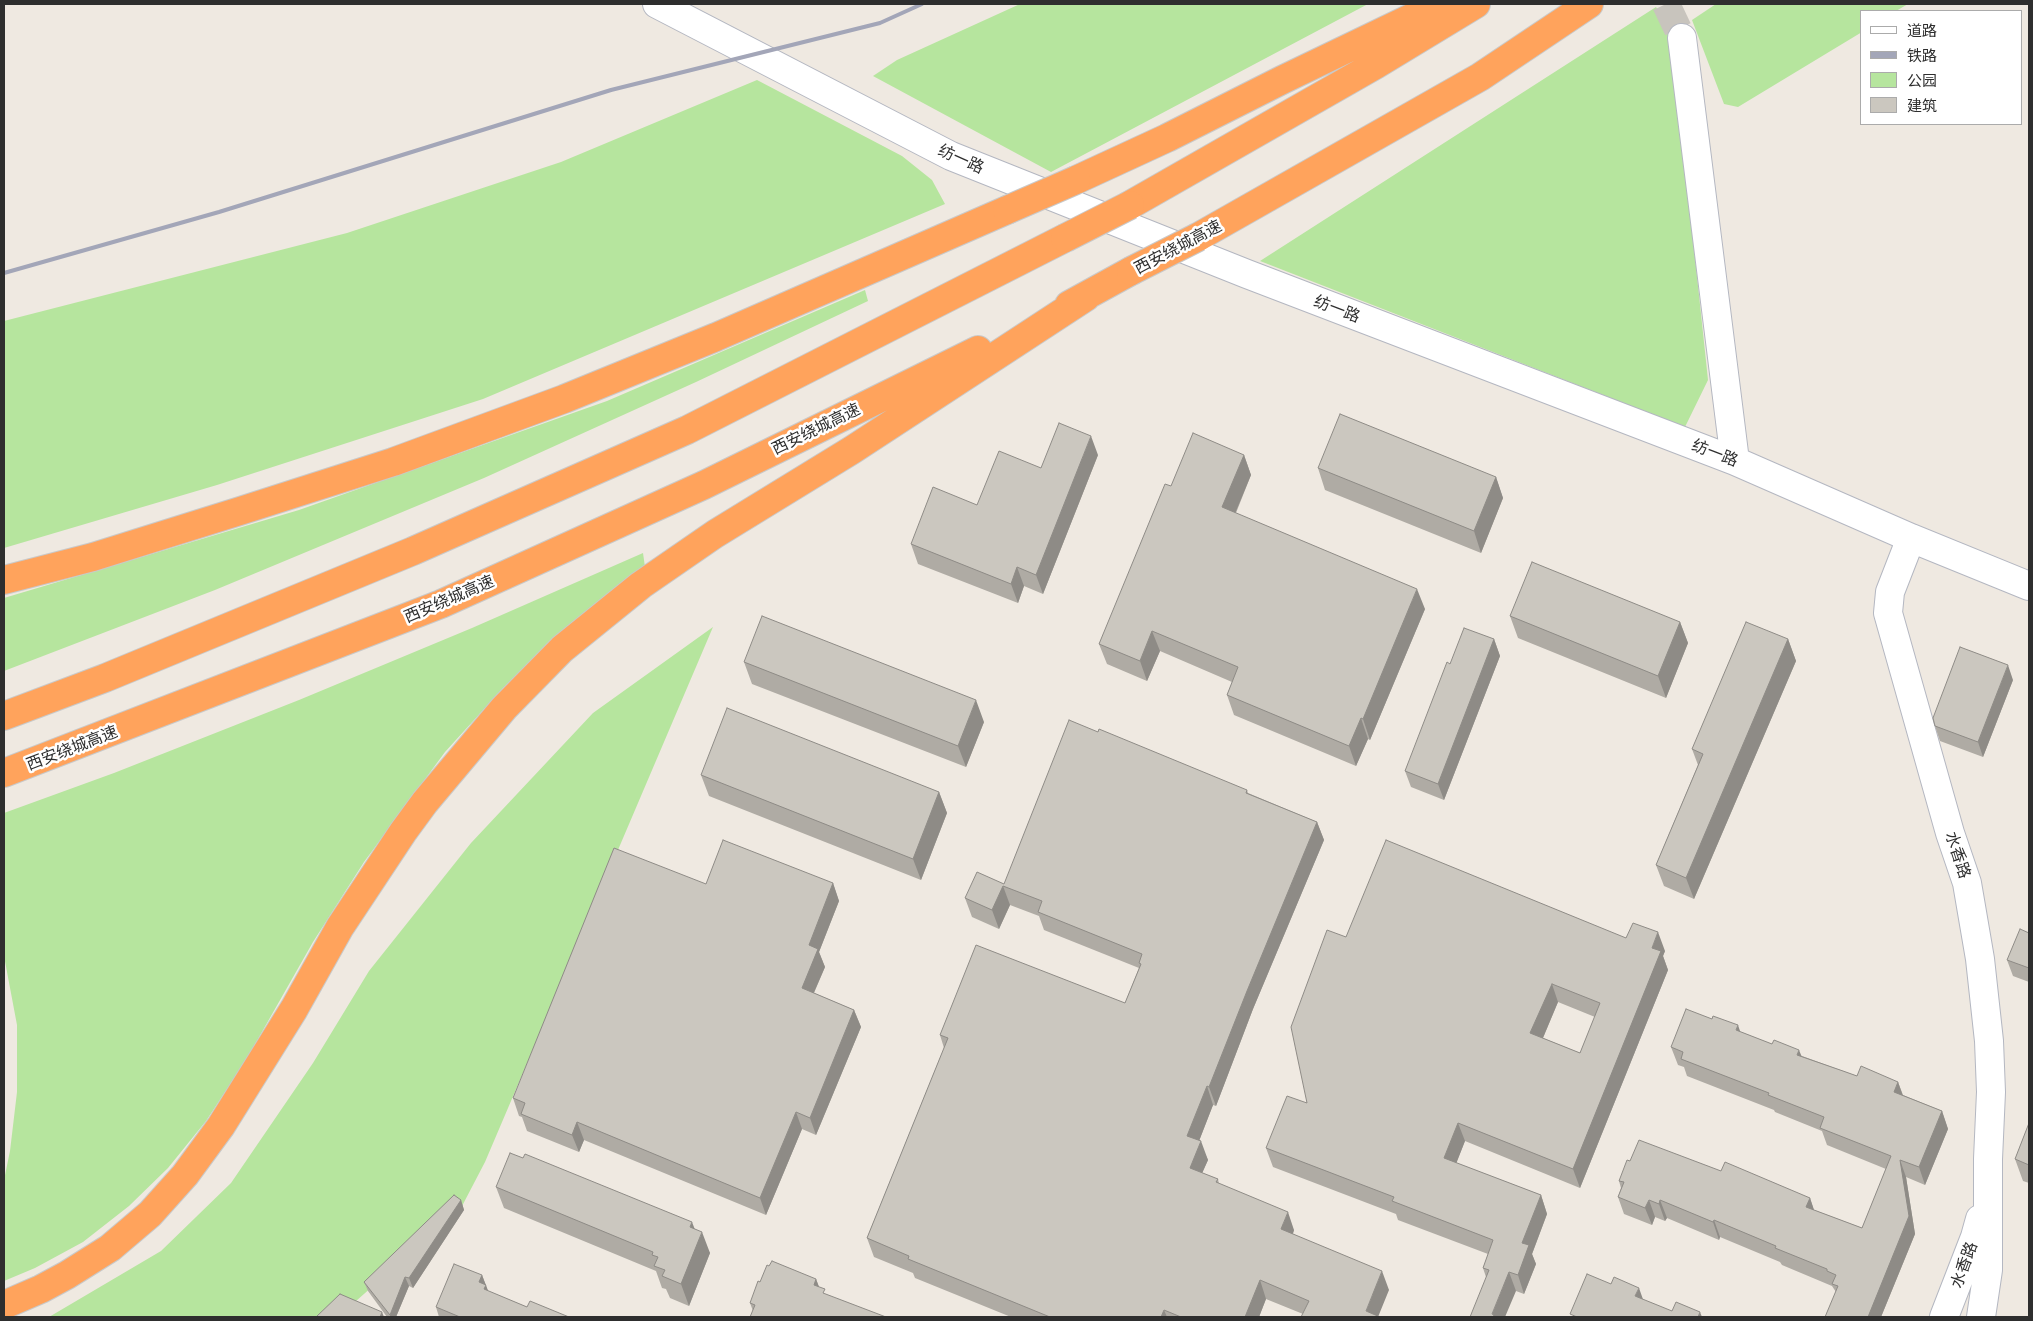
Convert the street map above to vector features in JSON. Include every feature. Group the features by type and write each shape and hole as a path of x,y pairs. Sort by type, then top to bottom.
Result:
{"highway":[{"path":"4,580 93,557 393,462 555,402 716,337 1076,180 1175,134 1440,4"},
{"path":"4,716 105,678 413,551 687,430 1130,205 1377,64 1476,4"},
{"name":"西安绕城高速","path":"4,773 450,600 704,485 1086,297 1131,271 1198,237 1480,77 1589,4"},
{"path":"4,1305 50,1284 110,1248 150,1214 185,1175 221,1126 294,1009 340,928 408,824 504,708 562,649 641,585 715,534 852,450 1086,297"}],"street":[{"name":"纺一路","path":"657,4 951,156 1247,274 1735,461 1911,538 2029,586"},
{"path":"1682,38 1735,461"},
{"name":"水香路","path":"1911,538 1890,592 1888,613 1967,883 1974,919 1989,1042 1991,1092 1988,1270 1980,1317"},
{"name":"水香路","path":"1944,1317 1975,1237 1988,1183"}],"green space":[{"path":"1020,4 1368,4 1051,172 873,76 897,60"},
{"path":"1716,4 1908,4 1898,10 1860,10 1860,33 1738,107 1724,104 1692,20"},
{"path":"1656,7 1671,31 1708,380 1685,427 1260,261"},
{"path":"757,80 902,156 932,180 945,204 483,399 217,485 4,548 4,321 347,233 561,162"},
{"path":"865,290 868,301 696,382 484,478 215,590 4,671 4,598 299,510 607,401"},
{"path":"643,553 645,567 571,623 504,687 445,752 364,862 313,942 246,1060 206,1121 168,1168 129,1206 83,1242 35,1268 4,1281 4,1180 10,1151 17,1092 17,1025 4,956 4,813 114,773 299,700 472,628"},
{"path":"713,627 485,1162 461,1208 338,1317 49,1317 161,1251 231,1183 313,1063 369,971 471,843 593,713"}],"building":[{"path":"1340,414 1496,477 1474,531 1318,468"},
{"path":"1059,423 1091,436 1036,575 1017,567 1011,584 911,544 933,487 977,505 999,451 1041,468"},
{"path":"1193,433 1244,455 1222,507 1417,589 1363,719 1361,718 1349,746 1227,695 1238,667 1152,631 1140,661 1099,644 1165,484 1171,486"},
{"path":"1532,562 1680,622 1658,676 1510,616"},
{"path":"762,616 976,700 958,746 744,662"},
{"path":"1746,622 1788,639 1686,878 1656,865 1703,754 1692,749"},
{"path":"1464,628 1494,639 1438,784 1405,771 1447,662 1450,664"},
{"path":"1960,647 2008,665 1978,742 1935,726 1933,718"},
{"path":"727,708 939,792 913,859 701,775"},
{"path":"1069,720 1098,732 1099,729 1247,790 1246,793 1317,822 1209,1087 1207,1086 1187,1136 1201,1141 1190,1168 1218,1179 1216,1182 1288,1212 1281,1229 1382,1271 1366,1311 1380,1317 1301,1317 1309,1301 1260,1280 1245,1317 1181,1317 1164,1310 1161,1317 1050,1317 908,1259 909,1256 867,1238 948,1038 940,1035 976,945 1125,1003 1141,964 1139,963 1142,954 1038,912 1042,901 1003,886 992,910 965,898 977,872 1004,884"},
{"path":"723,840 833,883 809,945 818,949 802,988 854,1010 810,1118 796,1112 760,1198 577,1122 572,1135 521,1114 525,1103 513,1098 614,848 706,884"},
{"path":"1386,840 1626,938 1633,923 1658,932 1652,948 1661,951 1573,1169 1458,1123 1444,1158 1541,1195 1522,1243 1529,1245 1518,1275 1509,1272 1492,1314 1494,1315 1493,1317 1470,1317 1489,1270 1483,1268 1493,1240 1392,1201 1394,1197 1266,1148 1287,1096 1307,1103 1291,1027 1327,930 1346,937","holes":["1552,984 1600,1003 1580,1053 1530,1033"]},
{"path":"2020,929 2029,933 2029,968 2007,960"},
{"path":"1686,1009 1712,1019 1713,1016 1738,1025 1736,1030 1772,1044 1774,1040 1799,1050 1797,1055 1857,1076 1861,1066 1898,1082 1894,1092 1942,1111 1919,1167 1900,1160 1909,1216 1868,1317 1825,1317 1838,1286 1832,1284 1836,1275 1827,1271 1827,1269 1714,1220 1713,1222 1660,1200 1659,1204 1649,1200 1645,1208 1618,1197 1624,1182 1619,1181 1627,1160 1630,1161 1639,1140 1721,1171 1725,1162 1810,1198 1806,1207 1862,1228 1891,1156 1820,1128 1824,1117 1768,1095 1769,1093 1681,1059 1683,1052 1671,1047"},
{"path":"2029,1123 2029,1165 2015,1159"},
{"path":"510,1153 523,1158 525,1154 692,1222 690,1227 702,1232 681,1284 662,1276 665,1270 654,1266 658,1257 652,1255 653,1252 496,1187"},
{"path":"454,1195 461,1200 409,1278 405,1277 390,1315 364,1282"},
{"path":"772,1261 816,1279 814,1285 825,1289 823,1293 886,1317 750,1317 755,1305 750,1303 758,1281 760,1282 767,1265 769,1266"},
{"path":"454,1264 482,1275 479,1282 486,1285 484,1289 527,1307 530,1301 569,1317 460,1317 436,1307"},
{"path":"1587,1274 1611,1284 1614,1277 1639,1288 1635,1296 1672,1311 1676,1302 1700,1312 1698,1317 1577,1317 1570,1314"},
{"path":"340,1294 382,1312 380,1317 316,1317"}],"tunnel":[{"path":"1666,4 1682,38"}],"railway":[{"path":"4,273 219,212 611,90 880,23 922,4"}]}
